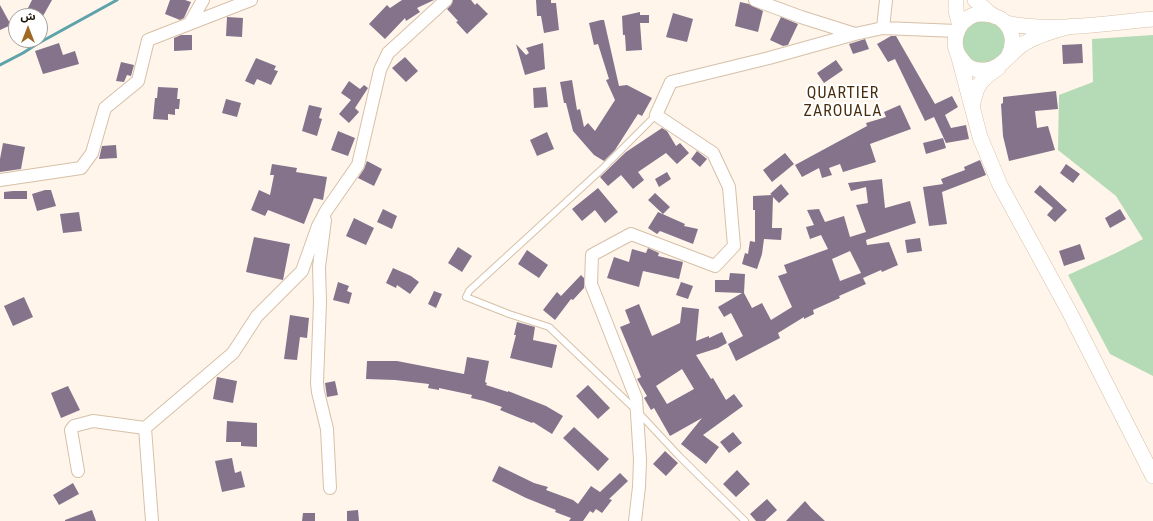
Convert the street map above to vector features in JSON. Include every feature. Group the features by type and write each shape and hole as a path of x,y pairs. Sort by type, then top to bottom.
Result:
{"street":[{"path":"190,23 203,0"},
{"path":"0,180 81,168 92,153 105,108 138,81 148,40 251,0"},
{"path":"78,471 71,430 74,426 93,421 145,428 233,353 258,316 302,271 318,226 326,210 358,165 380,70 388,52 446,0"},
{"path":"755,0 801,17 855,34"},
{"path":"883,28 886,0"},
{"path":"956,0 959,28"},
{"path":"975,0 992,15"},
{"path":"972,109 978,86 985,77 1005,61 1013,44 1012,36 1006,23 1000,18 983,13 966,19 959,28 955,38 955,46 958,54 972,109 980,137 1000,185 1070,313 1153,476"},
{"path":"1006,23 1028,27 1072,26 1153,19"},
{"path":"958,54 966,64 978,70 986,71 995,69 1022,45 1051,31 1072,26"},
{"path":"635,521 639,488 640,460 636,398 591,284 592,255 631,234 715,266 734,246 729,187 713,153 656,115 671,82 883,28 959,28"},
{"path":"326,210 319,267 320,302 317,383 327,429 330,488"},
{"path":"145,428 152,521"}],"lane":[{"path":"656,115 602,169 469,291 466,297 509,314 549,327 637,411 679,456 745,521"}],"green space":[{"path":"977,19 997,22 1008,38 1003,58 978,66 962,53 962,32"},
{"path":"1153,35 1153,376 1110,354 1068,275 1143,239 1116,196 1058,150 1059,95 1093,82 1092,39"}],"building":[{"path":"32,0 52,0 48,8 28,8"},
{"path":"170,0 185,0 191,2 184,18 180,20 165,14"},
{"path":"402,0 434,0 417,8 420,12 406,21 405,18 385,39 369,24 387,5 390,8"},
{"path":"453,0 471,0 475,5 477,3 488,14 467,34 447,9"},
{"path":"536,0 551,0 551,3 556,3 559,30 544,33 541,16 537,16"},
{"path":"740,2 749,4 763,11 758,32 735,26"},
{"path":"0,5 8,20 8,26 0,30"},
{"path":"640,12 640,15 649,15 649,23 640,23 642,50 626,51 622,16"},
{"path":"673,13 693,19 687,42 666,37"},
{"path":"227,17 243,18 242,37 226,36"},
{"path":"781,17 798,24 788,45 783,46 770,40"},
{"path":"604,20 619,86 627,85 652,98 642,116 638,114 615,150 604,161 594,155 573,131 566,103 564,103 560,82 572,80 577,110 580,109 584,127 588,123 595,131 615,100 606,80 609,79 598,44 594,45 589,23"},
{"path":"181,35 192,35 192,50 174,51 174,38"},
{"path":"891,36 896,36 935,104 952,96 958,107 945,115 951,128 966,125 969,139 946,143 934,117 925,121 895,59 888,62 877,44"},
{"path":"865,39 869,49 853,54 849,44"},
{"path":"59,43 63,55 75,51 79,64 43,74 35,51 48,48 48,47"},
{"path":"543,43 545,69 525,75 516,44 526,55 529,53 526,48"},
{"path":"1082,44 1083,63 1063,64 1062,45"},
{"path":"405,57 418,71 406,82 392,68"},
{"path":"256,58 276,66 274,70 278,71 271,85 257,79 254,85 245,81"},
{"path":"836,60 843,70 824,83 817,73"},
{"path":"121,62 134,65 131,76 127,75 124,82 116,81"},
{"path":"349,81 360,89 364,85 368,88 355,108 359,112 349,123 339,114 351,100 341,93"},
{"path":"158,87 178,88 177,99 180,99 179,109 175,109 175,115 168,114 168,120 153,119 155,98 157,98"},
{"path":"546,87 548,107 534,108 533,88"},
{"path":"1056,91 1058,109 1035,111 1037,128 1048,126 1055,150 1009,161 1003,136 1001,104 1003,103 1003,97"},
{"path":"226,99 241,103 237,117 222,113"},
{"path":"309,105 322,108 319,118 322,119 317,136 302,131"},
{"path":"900,105 911,129 870,144 876,162 843,172 840,164 829,168 832,175 822,178 819,168 802,177 795,165 867,126 866,123 886,117 884,112"},
{"path":"662,128 667,131 676,146 680,143 689,153 677,164 666,153 638,172 644,180 633,189 621,175 608,186 600,177 626,152"},
{"path":"338,131 355,138 348,156 331,150"},
{"path":"547,132 554,149 537,156 530,140"},
{"path":"943,138 946,148 926,154 923,143"},
{"path":"3,143 25,147 21,169 0,172 0,159"},
{"path":"116,145 117,158 99,159 102,146"},
{"path":"697,151 707,159 700,167 691,159"},
{"path":"785,153 794,164 772,182 763,170"},
{"path":"980,160 986,175 942,192 947,224 929,226 923,187 943,184 941,179 965,170 964,167"},
{"path":"367,161 382,169 374,186 358,178"},
{"path":"272,164 297,168 296,172 327,177 323,200 314,198 304,224 268,210 265,216 251,210 259,190 270,195 274,175 270,175"},
{"path":"1066,164 1080,174 1073,183 1060,173"},
{"path":"667,172 671,179 659,187 655,179"},
{"path":"882,179 885,208 910,201 916,223 866,240 867,245 889,242 898,265 882,272 881,270 863,278 866,284 813,310 814,314 804,319 804,317 778,333 780,338 736,361 728,344 743,336 731,313 724,317 718,307 742,293 715,292 715,280 729,280 730,273 745,274 744,293 752,308 762,303 771,320 792,307 778,276 787,273 784,265 828,249 821,235 810,239 806,227 814,225 807,210 819,209 825,222 844,216 850,237 866,232 856,205 868,203 866,187 851,191 848,183","holes":["850,251 861,273 840,281 832,259"]},
{"path":"781,184 789,194 779,203 773,197 772,228 782,228 781,240 764,239 762,254 757,269 742,264 745,253 748,254 750,241 755,242 755,210 753,210 753,196 772,195 770,194"},
{"path":"1040,185 1067,210 1055,222 1047,215 1053,208 1034,192"},
{"path":"598,188 618,212 605,223 595,210 582,221 572,209"},
{"path":"45,190 51,190 56,206 37,211 32,194"},
{"path":"27,191 27,199 4,199 4,192"},
{"path":"655,193 670,207 663,214 648,200"},
{"path":"383,209 397,216 392,229 377,222"},
{"path":"1120,209 1126,219 1110,228 1105,218"},
{"path":"79,212 82,231 63,233 60,214"},
{"path":"658,212 685,224 684,226 698,229 693,244 660,231 657,234 648,228"},
{"path":"354,218 374,228 366,245 346,236"},
{"path":"254,237 290,244 283,280 246,272"},
{"path":"920,238 922,251 907,253 905,240"},
{"path":"1080,244 1085,259 1064,266 1059,251"},
{"path":"458,247 472,256 462,272 448,263"},
{"path":"648,248 659,253 658,256 683,262 679,279 643,271 639,287 607,278 614,257 629,262 632,249 646,253"},
{"path":"527,250 548,265 539,278 518,264"},
{"path":"393,268 411,276 419,282 410,294 397,285 396,288 386,283"},
{"path":"581,275 584,278 584,288 573,300 571,299 555,320 543,310 557,292 561,296"},
{"path":"338,282 349,286 347,291 352,293 349,304 333,300"},
{"path":"681,282 693,286 688,299 676,295"},
{"path":"434,291 442,294 436,308 428,304"},
{"path":"24,297 33,317 13,326 4,306"},
{"path":"639,304 652,336 680,323 682,307 699,309 696,341 709,336 709,338 722,332 727,343 718,348 696,355 711,379 713,378 726,400 734,394 743,406 703,435 719,447 706,464 681,444 702,418 670,436 654,408 651,410 644,398 647,396 637,379 641,377 620,327 630,323 625,310","holes":["682,369 694,389 667,404 656,386"]},
{"path":"290,315 309,318 307,338 300,337 297,360 284,359"},
{"path":"517,322 535,327 533,340 557,345 552,368 510,358 516,335 514,335"},
{"path":"467,357 489,361 485,382 487,383 486,385 508,391 546,406 563,416 552,434 533,422 532,423 500,410 502,407 471,398 472,395 439,388 439,390 428,388 429,384 395,380 366,379 367,361 397,361 464,374"},
{"path":"217,377 237,381 233,403 213,399"},
{"path":"335,381 338,395 327,397 325,383"},
{"path":"588,385 610,408 598,419 576,396"},
{"path":"68,386 80,410 61,418 51,393"},
{"path":"227,421 257,423 257,447 241,446 241,442 226,442"},
{"path":"574,427 609,459 598,471 563,438"},
{"path":"733,432 742,443 729,453 720,442"},
{"path":"665,451 678,463 666,476 653,464"},
{"path":"232,458 235,473 241,471 245,487 222,492 215,461"},
{"path":"499,466 534,483 548,487 546,490 573,500 578,504 591,486 600,492 620,473 628,481 609,499 612,500 602,513 596,509 593,513 590,511 583,521 569,521 571,518 555,512 556,510 526,498 492,481"},
{"path":"737,470 750,484 736,497 723,484"},
{"path":"73,483 79,494 59,505 53,495"},
{"path":"767,499 777,510 765,521 756,521 750,514"},
{"path":"805,501 811,508 825,521 786,521"},
{"path":"92,510 96,521 65,521 65,520"},
{"path":"358,510 359,521 347,521 347,511"},
{"path":"303,513 315,513 315,521 302,521"}],"waterway":[{"path":"0,65 117,0"}],"district":[{"name":"QUARTIER ZAROUALA","path":"843,103"}]}
